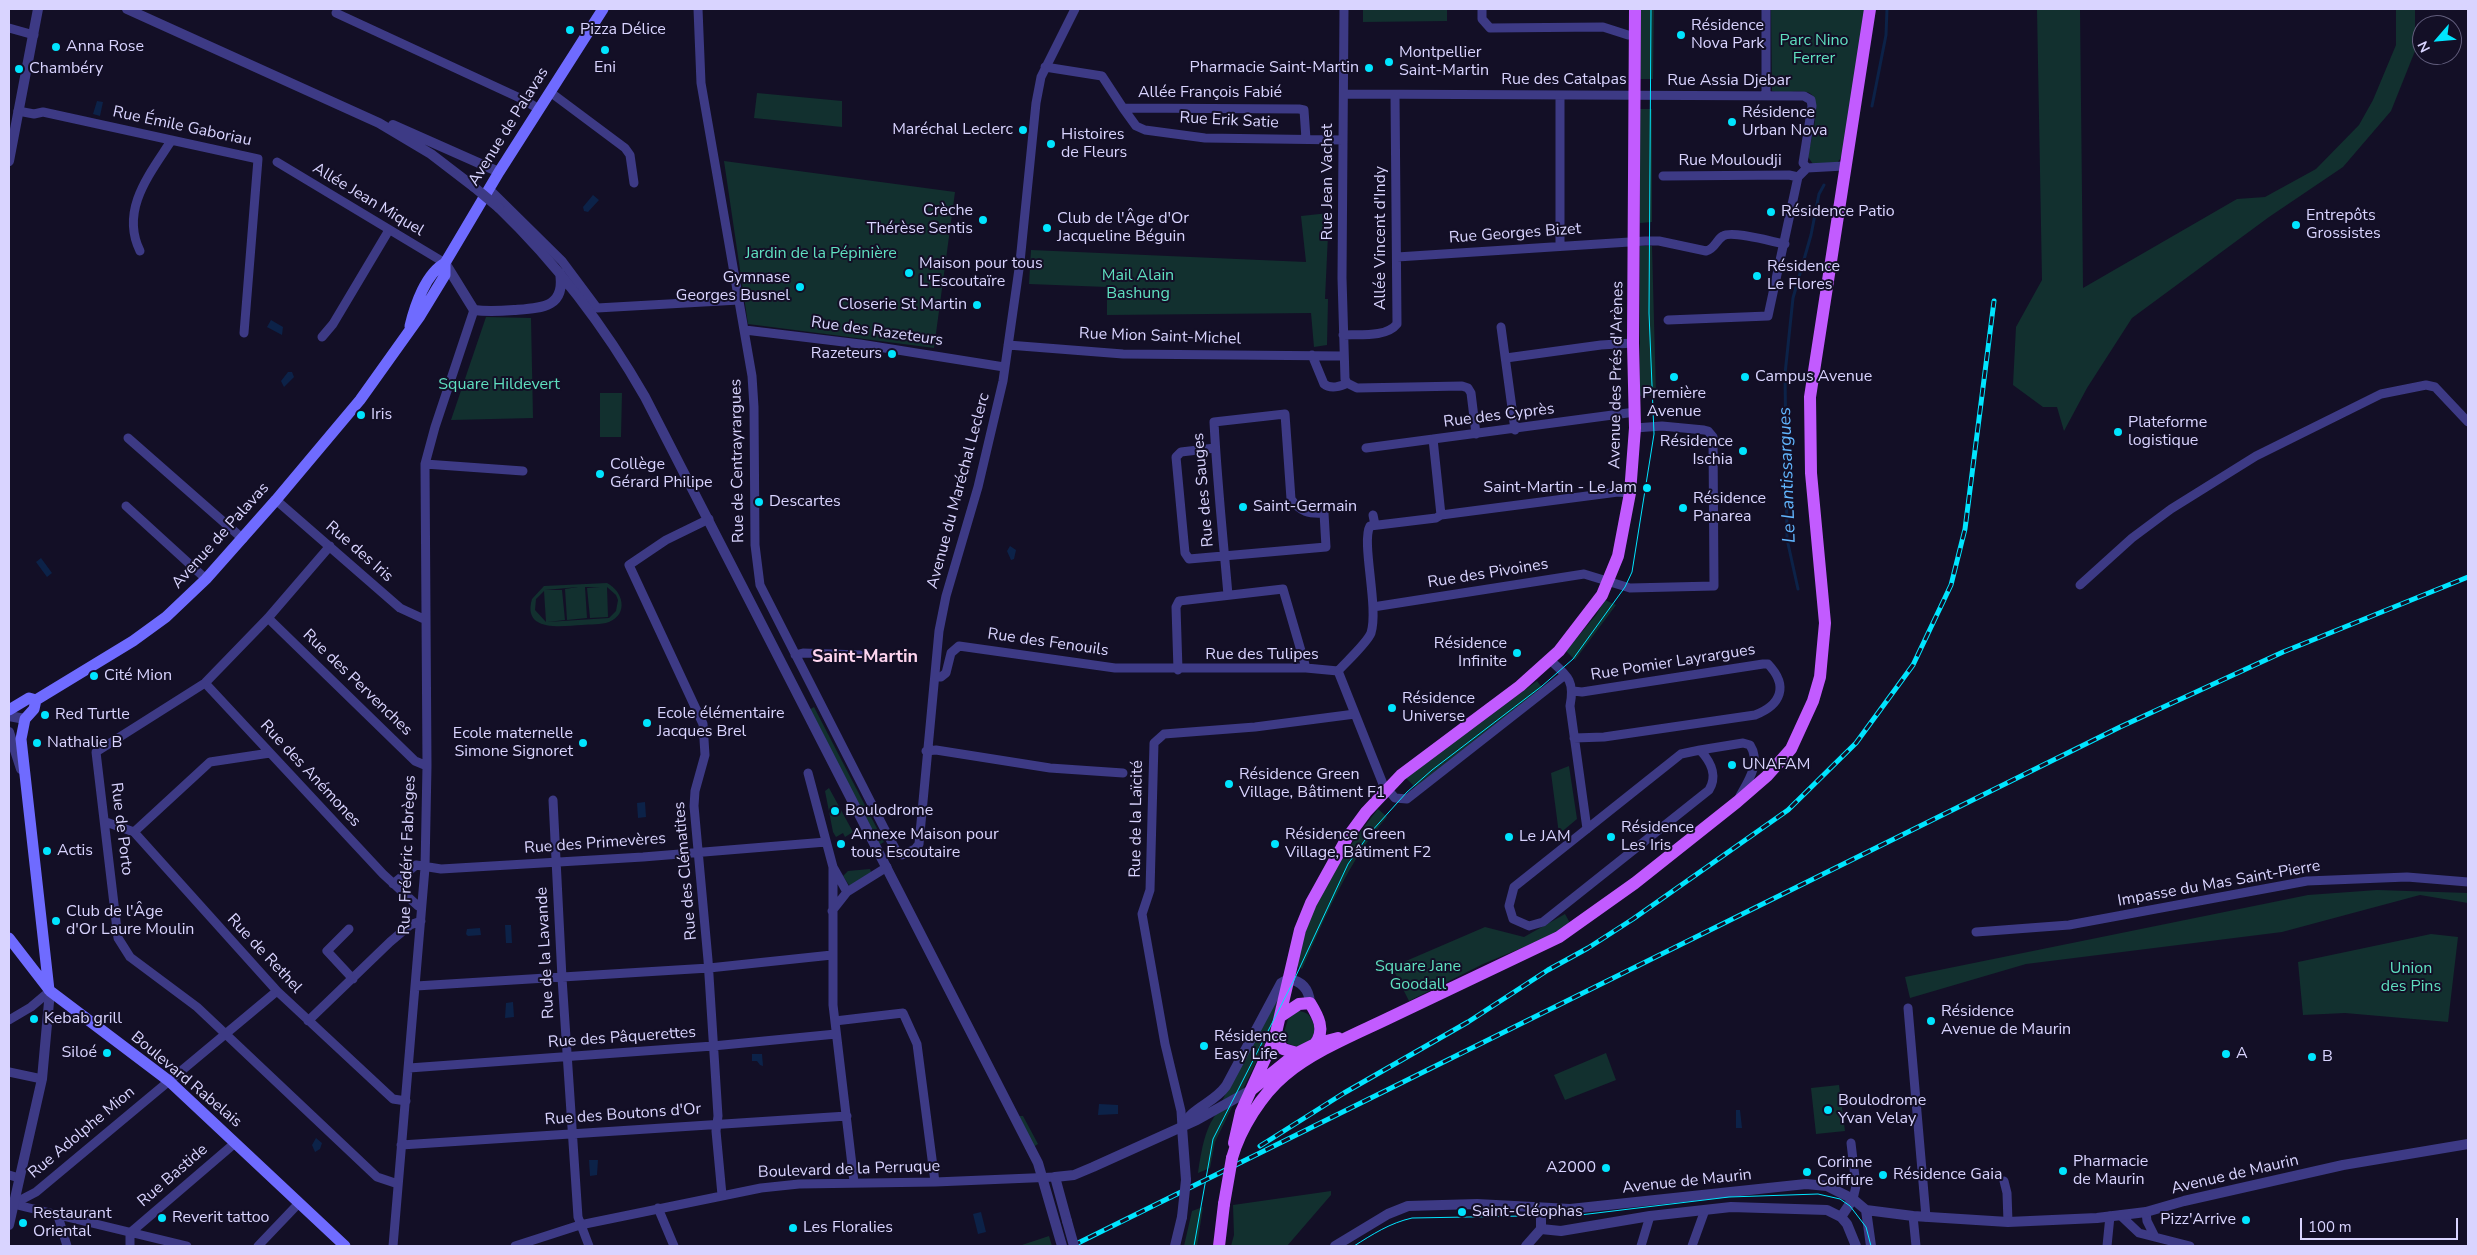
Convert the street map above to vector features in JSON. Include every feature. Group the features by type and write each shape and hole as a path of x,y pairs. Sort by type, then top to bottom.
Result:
{"main road":[{"name":"Avenue de Palavas","path":"9,710 29,698 36,700 133,641 180,606 243,539 360,400 409,327 414,310 427,283 437,267 445,263 489,188 603,9"},
{"name":"Avenue des Prés d'Arènes","path":"1219,1246 1224,1204 1234,1153 1236,1128 1249,1091 1275,1037 1300,930 1311,903 1347,838 1366,812 1401,775 1520,686 1550,660 1564,645 1602,595 1618,556 1630,493 1635,428 1633,343 1635,9"},
{"path":"1234,1153 1260,1104 1284,1075 1299,1064 1353,1035 1559,937 1635,883 1737,802 1782,761 1791,748 1810,710 1820,677 1824,602 1811,473 1810,397 1844,166 1870,9"},
{"path":"36,700 34,709 25,719 21,739 50,991"},
{"name":"Boulevard Rabelais","path":"9,938 50,991 169,1082 346,1246"},
{"path":"1281,1016 1298,1004 1310,1003 1320,1026 1318,1039 1315,1044"},
{"path":"1249,1091 1297,1053 1315,1044 1353,1035"},
{"path":"1275,1037 1283,1050 1297,1053"}],"street":[{"path":"9,161 38,9"},
{"path":"127,9 348,108 412,142 474,187 499,208 560,272 588,308 624,361 709,519 1035,1158 1062,1246"},
{"name":"Rue de Centrayrargues","path":"698,9 701,83 745,330 754,407 756,569 764,594 898,854"},
{"name":"Avenue du Maréchal Leclerc","path":"898,854 909,853 919,844 926,751 939,631 946,596 978,487 1004,367 1020,262 1035,107 1046,67 1075,9"},
{"name":"Rue Jean Vachet","path":"1343,356 1344,9"},
{"path":"1482,9 1484,24 1490,28 1602,27 1628,35"},
{"path":"1766,9 1766,96"},
{"path":"336,13 522,99 539,109"},
{"path":"9,28 34,35"},
{"name":"Allée François Fabié","path":"1046,67 1102,76 1123,108 1304,110 1306,139"},
{"path":"550,92 625,148 630,155 634,183"},
{"name":"Rue des Catalpas","path":"1344,94 1635,95"},
{"name":"Allée Vincent d'Indy","path":"1343,336 1385,332 1393,329 1397,324 1395,95"},
{"name":"Rue Assia Djebar","path":"1635,95 1804,96 1811,100 1812,106 1804,163 1807,168"},
{"path":"1560,96 1560,246"},
{"path":"348,108 370,114 499,172"},
{"name":"Rue Erik Satie","path":"1123,108 1136,126 1145,130 1205,138 1343,140"},
{"name":"Rue Émile Gaboriau","path":"18,111 34,114 43,112 171,141 258,158 244,333"},
{"path":"140,251 133,236 136,200 171,141"},
{"name":"Allée Jean Miquel","path":"277,162 445,263"},
{"path":"1807,168 1844,166"},
{"name":"Rue Mouloudji","path":"1668,320 1768,316 1798,177 1807,168"},
{"name":"Rue Mouloudji","path":"1663,176 1789,175 1798,177"},
{"path":"489,188 562,261 597,308 739,300"},
{"path":"322,337 333,324 389,230"},
{"name":"Rue Georges Bizet","path":"1397,257 1635,241 1659,241 1709,251 1720,238 1729,233 1785,244"},
{"path":"445,263 474,310 523,309 548,305 559,295 562,282 560,272"},
{"name":"Rue Frédéric Fabrèges","path":"393,1246 425,868 427,766 425,464 435,426 474,310"},
{"path":"1501,327 1515,430"},
{"name":"Rue des Razeteurs","path":"745,330 877,346 1004,367"},
{"path":"1506,358 1601,345 1633,343"},
{"name":"Rue Mion Saint-Michel","path":"1008,345 1123,354 1343,356"},
{"path":"1312,355 1324,384 1327,386 1343,386 1347,384 1357,388 1462,386 1468,388 1471,393 1476,434"},
{"path":"1343,356 1347,384"},
{"path":"2080,585 2132,538 2171,509 2256,456 2381,394 2426,385 2435,387 2468,422"},
{"name":"Rue des Cyprès","path":"1366,448 1515,430 1635,412"},
{"name":"Rue des Sauges","path":"1225,557 1326,546 1324,513 1308,514 1297,507 1291,499 1284,414 1214,422 1228,595"},
{"name":"Rue des Pivoines","path":"1373,608 1584,574 1630,588 1714,586 1714,442 1708,431 1704,430 1662,426 1635,428"},
{"path":"128,438 243,539"},
{"path":"1432,439 1441,514"},
{"path":"1215,448 1182,452 1177,454 1176,460 1186,557 1191,560 1225,557"},
{"path":"425,464 523,471"},
{"path":"1338,671 1370,634 1373,608 1368,529 1375,525 1436,518 1441,514 1618,492 1630,493"},
{"name":"Rue des Iris","path":"276,500 400,608 426,620"},
{"path":"126,506 206,579"},
{"path":"1373,515 1375,525"},
{"name":"Rue des Clématites","path":"709,519 666,540 628,565 703,724 705,755 695,791 694,806 700,852 709,968 722,1195"},
{"name":"Rue de Porto","path":"330,546 268,618 205,683 96,752 106,822 118,938 130,957 197,1007 377,1177 398,1184"},
{"path":"1178,670 1177,604 1182,599 1283,589 1306,668"},
{"name":"Rue des Pervenches","path":"268,618 414,761 427,766"},
{"name":"Rue des Fenouils","path":"935,676 941,676 946,673 951,653 959,646 1115,668 1178,670"},
{"path":"795,655 803,653 860,655"},
{"path":"1550,660 1565,675 1573,691 1570,706 1587,829"},
{"name":"Rue Pomier Layrargues","path":"1573,691 1582,692 1768,664 1774,671 1779,693 1777,702 1770,709 1755,715 1604,736 1574,738"},
{"name":"Rue des Tulipes","path":"1178,670 1306,668 1338,671 1386,790"},
{"path":"1386,790 1395,798 1409,798 1437,774 1565,675"},
{"name":"Rue des Anémones","path":"205,683 393,884 421,907"},
{"name":"Rue de la Laïcité","path":"1182,1127 1181,1111 1165,1044 1142,914 1150,890 1154,743 1164,734 1255,727 1355,714"},
{"path":"9,716 25,719"},
{"path":"9,732 25,780"},
{"path":"1700,750 1712,768 1714,776 1709,790 1552,916 1533,926 1518,923 1509,912 1510,896 1514,887 1681,754 1700,750 1743,743 1750,745 1755,756 1754,763 1750,777 1737,802"},
{"path":"926,751 936,750 1050,768 1123,773"},
{"path":"134,832 210,762 270,753"},
{"path":"808,773 833,867 847,892"},
{"name":"Rue de la Lavande","path":"553,800 572,1133 580,1224 589,1246"},
{"name":"Rue de Rethel","path":"106,822 134,832 276,991 393,1099 406,1101"},
{"name":"Rue des Primevères","path":"425,868 437,869 556,862 826,842"},
{"path":"393,884 416,866 425,868"},
{"path":"833,867 832,955 835,1021 854,1182"},
{"path":"832,911 847,892 887,867"},
{"name":"Impasse du Mas Saint-Pierre","path":"1976,932 2069,925 2307,881 2406,877 2468,882"},
{"path":"308,1021 390,942 410,925 420,921"},
{"path":"349,929 326,951 353,979"},
{"path":"416,986 709,968 832,955"},
{"path":"1175,1246 1182,1217 1186,1180 1182,1127 1188,1114 1222,1092 1278,986 1288,979 1300,982 1308,991 1310,1003"},
{"path":"9,1020 31,1007 50,991"},
{"path":"9,1225 13,1204 14,1177 42,1079 50,991"},
{"name":"Rue Adolphe Mion","path":"13,1204 36,1192 276,991"},
{"path":"1908,1008 1926,1218"},
{"path":"835,1021 902,1013 917,1044 935,1182"},
{"name":"Rue des Pâquerettes","path":"409,1068 712,1046 836,1034"},
{"path":"9,1072 42,1079"},
{"name":"Boulevard de la Perruque","path":"515,1246 580,1224 722,1195 799,1184 935,1182 1074,1175 1182,1127 1249,1091"},
{"name":"Rue des Boutons d'Or","path":"402,1145 847,1116"},
{"name":"Rue Bastide","path":"130,1233 235,1143"},
{"path":"1851,1143 1856,1186 1844,1220 1856,1246"},
{"name":"Avenue de Maurin","path":"1335,1246 1388,1214 1408,1206 1476,1204 1570,1209 1806,1184 1826,1186 1853,1199 1866,1210 1926,1218 2008,1222 2115,1216 2146,1212 2184,1201 2343,1166 2468,1144"},
{"path":"1055,1177 1074,1246"},
{"path":"2004,1180 2008,1193 2008,1222"},
{"path":"258,1246 299,1203"},
{"path":"13,1204 187,1246"},
{"name":"Avenue de Maurin","path":"1541,1229 1561,1231 1650,1216 1758,1207 1827,1210 1844,1220"},
{"path":"658,1208 674,1246"},
{"path":"1526,1246 1541,1229 1541,1208"},
{"path":"1692,1246 1705,1210"},
{"path":"1866,1210 1871,1246"},
{"path":"1684,1212 1692,1219 1697,1232"},
{"path":"2146,1212 2147,1221 2155,1237"},
{"path":"58,1216 67,1246"},
{"path":"1641,1246 1650,1216"},
{"path":"1913,1216 1916,1246"},
{"path":"2107,1246 2115,1216 2139,1233 2190,1246"},
{"path":"130,1233 130,1246"}],"green space":[{"path":"1363,9 1447,9 1447,21 1363,22"},
{"path":"1640,9 1654,9 1653,79 1640,79"},
{"name":"Parc Nino Ferrer","path":"1771,9 1865,9 1843,155 1837,163 1813,164 1808,157 1816,111 1812,95 1807,92 1772,91"},
{"path":"2037,9 2080,9 2083,288 2237,199 2265,197 2316,169 2359,125 2373,100 2396,45 2396,9 2415,9 2415,15 2412,15 2412,58 2391,111 2343,167 2269,217 2132,318 2087,388 2064,431 2057,407 2043,407 2013,385 2016,327 2042,280"},
{"path":"757,93 842,101 842,127 754,118"},
{"path":"1640,109 1652,109 1652,222 1640,223"},
{"name":"Jardin de la Pépinière","path":"724,161 955,192 934,348 748,324"},
{"name":"Mail Alain Bashung","path":"1329,213 1325,299 1328,299 1327,345 1314,347 1311,313 1107,315 1107,287 1029,284 1031,250 1306,262 1301,216"},
{"path":"1640,246 1652,246 1656,395 1640,396"},
{"name":"Square Hildevert","path":"486,317 531,318 533,418 451,420"},
{"path":"600,393 622,393 621,437 600,437"},
{"path":"607,583 617,591 620,597 621,608 615,618 606,623 565,626 546,625 533,618 530,610 532,599 544,586","holes":["578,587 565,589 567,620 587,618 585,587 600,587 587,588 590,618 608,617 607,587 616,595 618,600 616,611 609,618 547,622 565,620 562,590 545,590","544,591 546,622 535,610 536,599"]},
{"path":"1605,600 1616,605 1575,660 1566,651 1596,615"},
{"path":"1537,681 1543,689 1416,788 1406,778"},
{"path":"814,707 884,842 879,845 809,710"},
{"path":"1569,766 1577,819 1559,834 1551,773"},
{"name":"Boulodrome","path":"829,788 853,832 845,837 843,833 836,837 833,832 825,791"},
{"path":"1378,809 1387,817 1349,870 1302,969 1297,966 1302,944 1317,903 1339,863"},
{"path":"870,869 872,874 854,885 849,885 843,876 848,871"},
{"path":"2377,890 2468,893 2468,903 2420,895 2282,932 2026,964 1910,998 1905,977 2308,895"},
{"name":"Square Jane Goodall","path":"1565,914 1570,923 1548,937 1483,964 1409,1001 1392,967 1485,927 1524,937"},
{"name":"Union des Pins","path":"2431,934 2458,937 2448,1022 2345,1013 2303,1015 2298,962"},
{"path":"1280,992 1269,1036 1243,1089 1222,1101 1266,1015"},
{"path":"1298,1011 1308,1015 1316,1031 1310,1041 1297,1047 1287,1043 1283,1036 1288,1019"},
{"path":"1606,1053 1616,1080 1565,1100 1554,1075"},
{"name":"Boulodrome Yvan Velay","path":"1839,1085 1845,1131 1816,1134 1811,1088"},
{"path":"1234,1103 1215,1142 1210,1168 1198,1173 1209,1126 1217,1113"},
{"path":"1019,1116 1023,1116 1038,1144 1033,1147"},
{"path":"1331,1191 1331,1195 1287,1246 1231,1246 1234,1235 1233,1205"},
{"path":"1203,1207 1197,1246 1184,1246 1192,1211"},
{"path":"1049,1236 1052,1246 1019,1246"}],"water":[{"path":"97,101 103,102 100,116 93,114"},
{"path":"593,195 599,200 588,212 584,211 583,207"},
{"path":"271,320 283,327 282,335 267,327"},
{"path":"288,372 292,372 294,377 284,387 281,381"},
{"path":"1010,546 1016,550 1014,559 1011,560 1007,551"},
{"path":"41,558 52,573 47,577 36,562"},
{"path":"645,802 646,817 638,818 637,803"},
{"path":"505,925 511,925 512,943 506,943"},
{"path":"480,928 481,935 468,936 466,934 467,929"},
{"path":"513,1002 514,1017 505,1018 506,1003"},
{"path":"752,1054 762,1054 763,1066 757,1061 752,1061"},
{"path":"1099,1104 1118,1105 1118,1114 1098,1115"},
{"path":"1736,1110 1740,1110 1742,1128 1736,1128"},
{"path":"316,1138 322,1143 320,1149 315,1152 312,1145"},
{"path":"589,1160 598,1160 597,1175 590,1176"},
{"path":"981,1212 986,1232 978,1234 973,1214"}],"waterway":[{"name":"Le Lantissargues","path":"1872,106 1886,35 1887,9"},
{"name":"Le Lantissargues","path":"1798,589 1787,539 1785,374 1793,298 1811,235 1819,194 1824,185"}],"tram line":[{"path":"1194,1246 1213,1139 1294,980 1348,864 1370,833 1407,792 1432,770 1542,686 1573,659 1625,587 1632,572 1654,434 1649,313 1651,9"},
{"path":"1354,1246 1389,1226 1412,1218 1580,1215 1729,1197 1818,1194 1840,1199 1850,1206 1866,1227 1871,1246"}],"railway":[{"path":"1260,1146 1344,1093 1468,1022 1548,970 1588,948 1633,919 1788,810 1856,743 1913,665 1951,585 1965,529 1994,301"},
{"path":"1072,1246 2120,727 2283,652 2468,577"}],"place":[{"name":"Pizza Délice","path":"570,30"},
{"name":"Résidence Nova Park","path":"1681,35"},
{"name":"Anna Rose","path":"56,47"},
{"name":"Eni","path":"605,50"},
{"name":"Montpellier Saint-Martin","path":"1389,62"},
{"name":"Pharmacie Saint-Martin","path":"1369,68"},
{"name":"Chambéry","path":"19,69"},
{"name":"Résidence Urban Nova","path":"1732,122"},
{"name":"Maréchal Leclerc","path":"1023,130"},
{"name":"Histoires de Fleurs","path":"1051,144"},
{"name":"Résidence Patio","path":"1771,212"},
{"name":"Crèche Thérèse Sentis","path":"983,220"},
{"name":"Entrepôts Grossistes","path":"2296,225"},
{"name":"Club de l'Âge d'Or Jacqueline Béguin","path":"1047,228"},
{"name":"Maison pour tous L'Escoutaïre","path":"909,273"},
{"name":"Résidence Le Flores","path":"1757,276"},
{"name":"Gymnase Georges Busnel","path":"800,287"},
{"name":"Closerie St Martin","path":"977,305"},
{"name":"Razeteurs","path":"892,354"},
{"name":"Première Avenue","path":"1674,377"},
{"name":"Campus Avenue","path":"1745,377"},
{"name":"Iris","path":"361,415"},
{"name":"Plateforme logistique","path":"2118,432"},
{"name":"Résidence Ischia","path":"1743,451"},
{"name":"Collège Gérard Philipe","path":"600,474"},
{"name":"Saint-Martin - Le Jam","path":"1647,488"},
{"name":"Descartes","path":"759,502"},
{"name":"Saint-Germain","path":"1243,507"},
{"name":"Résidence Panarea","path":"1683,508"},
{"name":"Résidence Infinite","path":"1517,653"},
{"name":"Cité Mion","path":"94,676"},
{"name":"Résidence Universe","path":"1392,708"},
{"name":"Red Turtle","path":"45,715"},
{"name":"Ecole élémentaire Jacques Brel","path":"647,723"},
{"name":"Nathalie B","path":"37,743"},
{"name":"Ecole maternelle Simone Signoret","path":"583,743"},
{"name":"UNAFAM","path":"1732,765"},
{"name":"Résidence Green Village, Bâtiment F1","path":"1229,784"},
{"name":"Boulodrome","path":"835,811"},
{"name":"Le JAM","path":"1509,837"},
{"name":"Résidence Les Iris","path":"1611,837"},
{"name":"Annexe Maison pour tous Escoutaire","path":"841,844"},
{"name":"Résidence Green Village, Bâtiment F2","path":"1275,844"},
{"name":"Actis","path":"47,851"},
{"name":"Club de l'Âge d'Or Laure Moulin","path":"56,921"},
{"name":"Kebab grill","path":"34,1019"},
{"name":"Résidence Avenue de Maurin","path":"1931,1021"},
{"name":"Résidence Easy Life","path":"1204,1046"},
{"name":"Siloé","path":"107,1053"},
{"name":"A","path":"2226,1054"},
{"name":"B","path":"2312,1057"},
{"name":"Boulodrome Yvan Velay","path":"1828,1110"},
{"name":"A2000","path":"1606,1168"},
{"name":"Pharmacie de Maurin","path":"2063,1171"},
{"name":"Corinne Coiffure","path":"1807,1172"},
{"name":"Résidence Gaia","path":"1883,1175"},
{"name":"Saint-Cléophas","path":"1462,1212"},
{"name":"Reverit tattoo","path":"162,1218"},
{"name":"Pizz'Arrive","path":"2246,1220"},
{"name":"Restaurant Oriental","path":"23,1223"},
{"name":"Les Floralies","path":"793,1228"}],"district":[{"name":"Saint-Martin","path":"865,658"}]}
